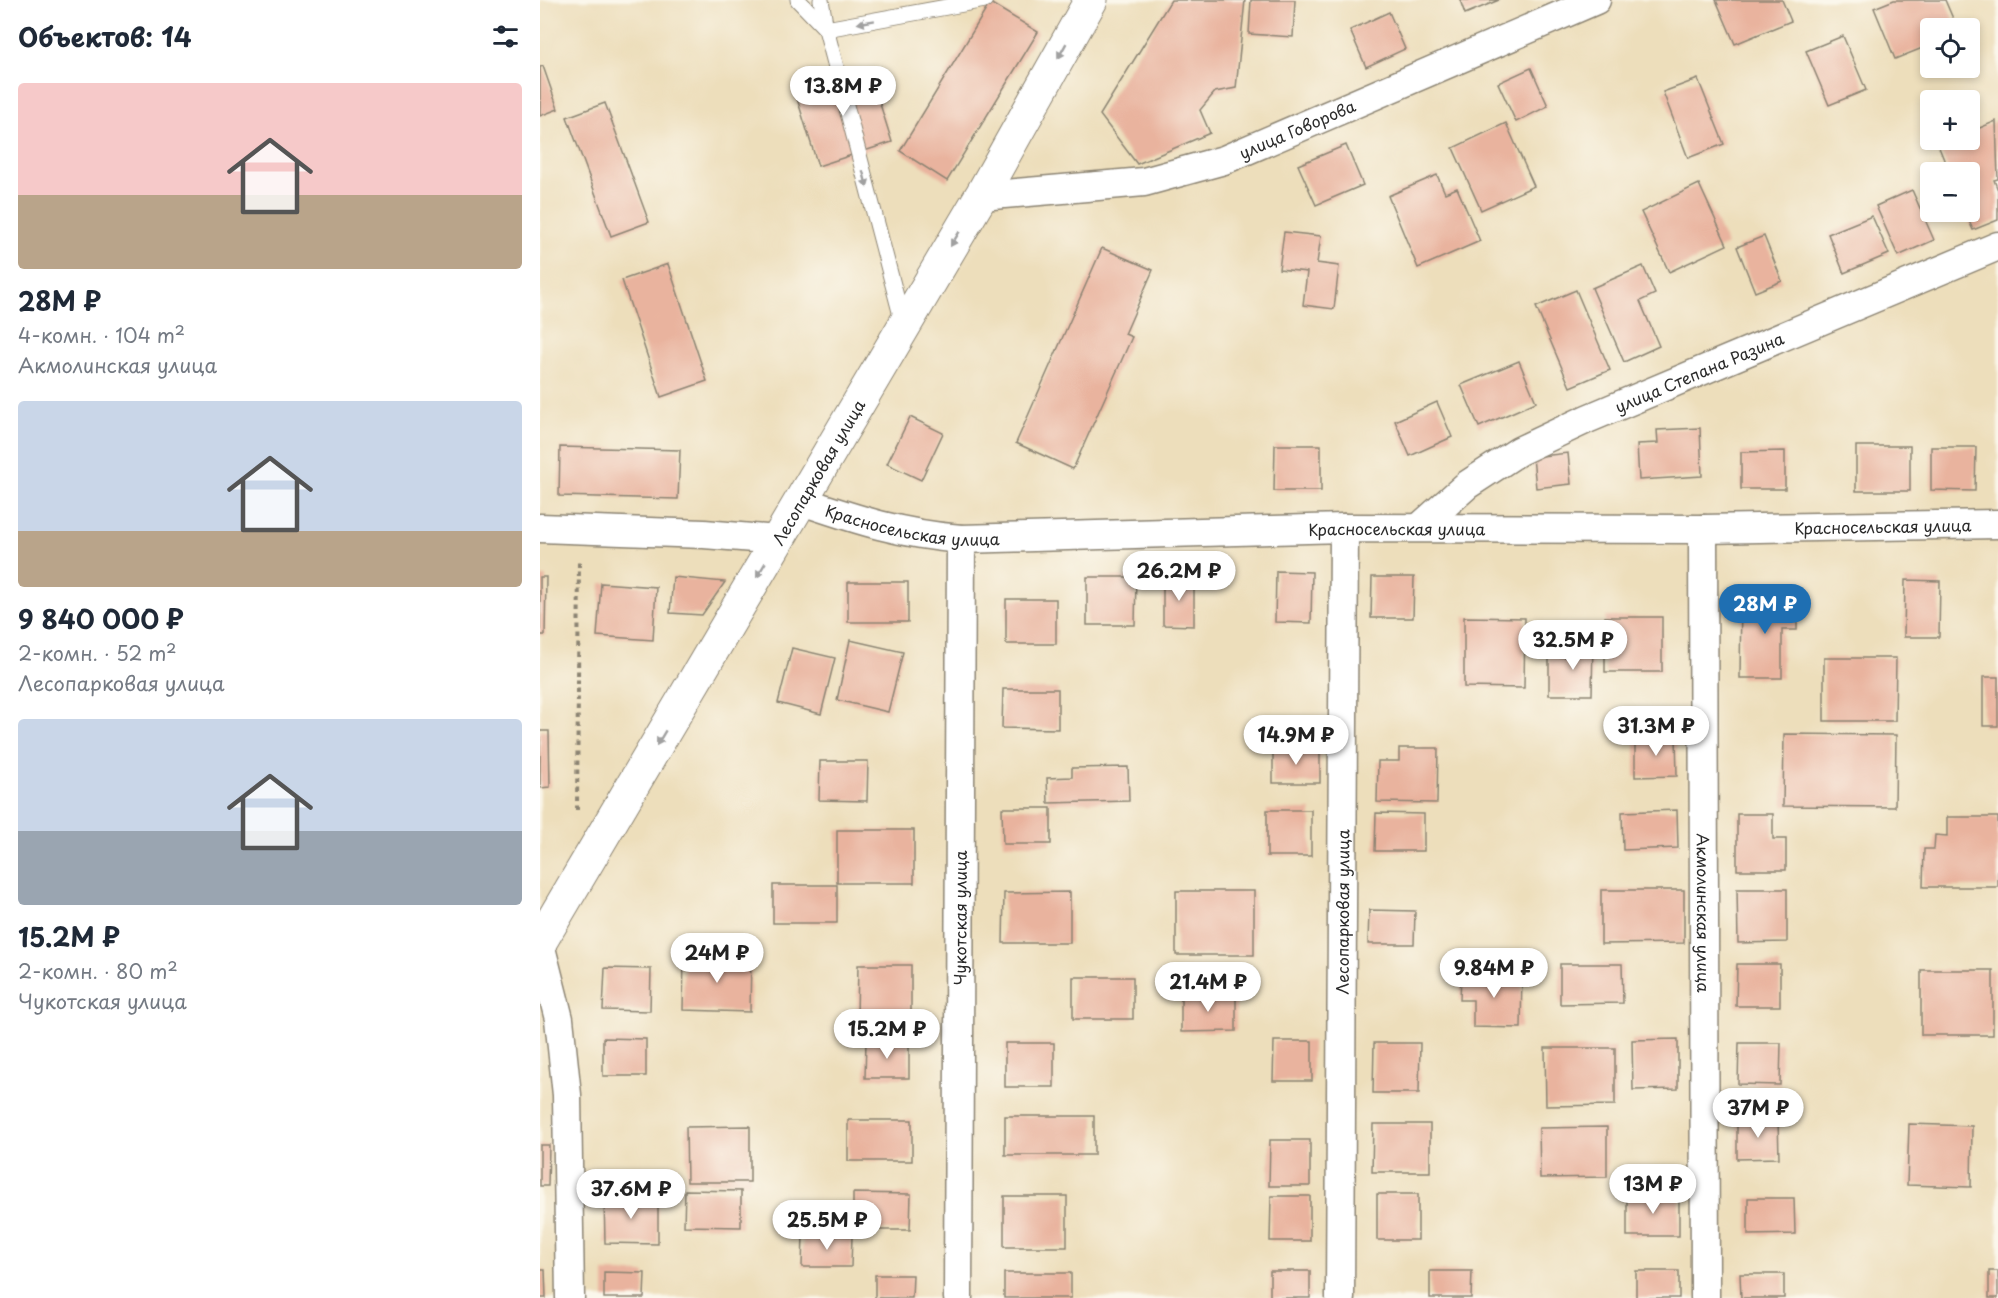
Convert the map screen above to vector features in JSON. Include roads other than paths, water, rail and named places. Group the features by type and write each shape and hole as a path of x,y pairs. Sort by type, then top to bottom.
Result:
{"street":[{"name":"Лесопарковая улица","path":"540,943 981,196 1091,0"},
{"name":"улица Говорова","path":"981,196 1144,182 1224,160 1596,0"},
{"name":"улица Степана Разина","path":"1420,527 1467,486 1520,451 1587,419 1998,246"},
{"name":"Красносельская улица","path":"802,501 872,525 915,535 961,539 1344,528 1703,529 1998,524"},
{"path":"540,528 704,534 778,540"},
{"name":"Лесопарковая улица","path":"1340,1298 1344,528"},
{"name":"Акмолинская улица","path":"1703,529 1705,1298"},
{"name":"Чукотская улица","path":"957,1298 961,539"},
{"path":"540,943 558,1019 567,1095 570,1298"}],"lane":[{"path":"798,0 826,29"},
{"path":"821,0 826,29 903,326"},
{"path":"826,29 985,0"}]}
